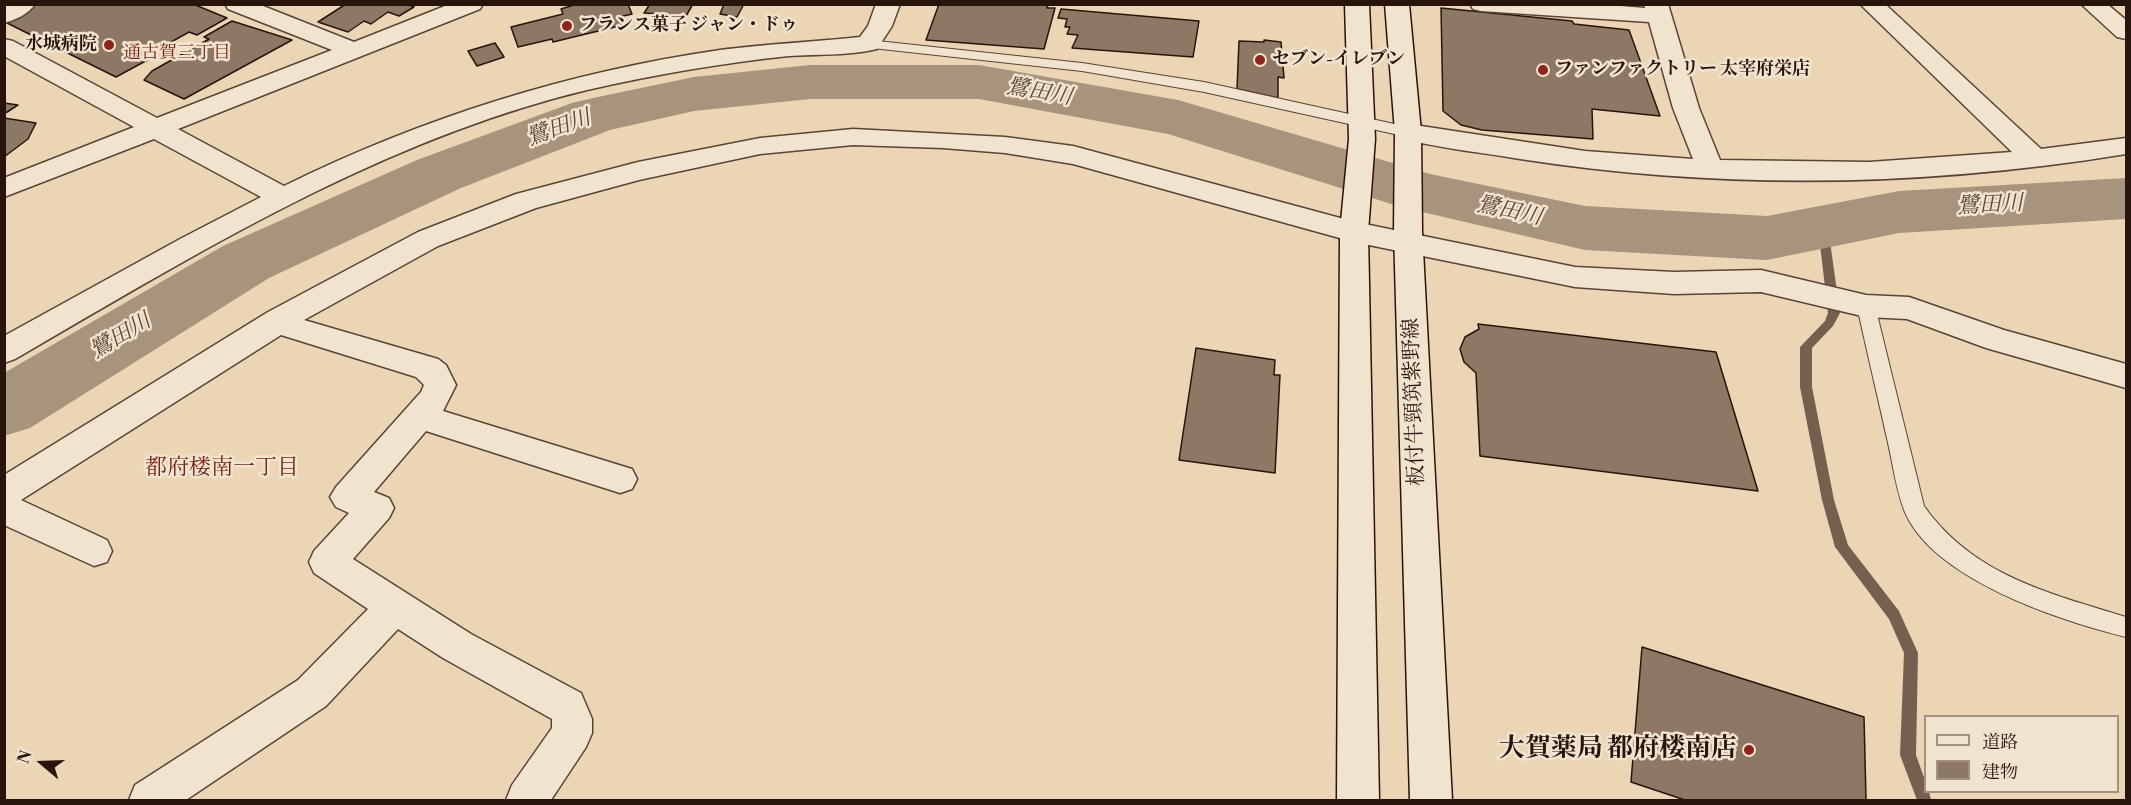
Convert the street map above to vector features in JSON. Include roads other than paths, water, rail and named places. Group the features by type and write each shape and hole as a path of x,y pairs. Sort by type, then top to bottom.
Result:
{"street":[{"path":"4,16 24,4"},
{"path":"236,4 353,50"},
{"path":"4,188 472,4"},
{"path":"4,351 282,196 421,135 514,102 658,67 791,49 868,44 880,26 888,4"},
{"path":"1358,4 1361,131 1354,227 1358,801"},
{"name":"板付牛頸筑紫野線","path":"1397,4 1407,142 1408,237 1431,801"},
{"path":"1481,4 1658,10 1686,108 1710,169"},
{"path":"1871,4 2034,158"},
{"path":"2092,4 2127,32"},
{"path":"4,46 282,196"},
{"path":"4,493 279,320 428,239 526,201 638,171 760,146 853,136 954,140 1073,155 1354,227 1408,237 1575,277 1674,283 1761,281 1866,306 1909,309 1929,314 1997,340 2127,376"},
{"path":"1407,142 1609,162 1710,169 1814,172 1915,169 2034,158 2127,146"},
{"path":"279,320 299,331 427,368 435,374 440,385 434,399 348,497 376,508 327,562 457,646 567,706 572,719 572,733 527,801"},
{"path":"420,416 620,479"},
{"path":"4,508 94,551"},
{"path":"150,801 312,693 395,606"}],"lane":[{"path":"868,44 1082,67 1204,87 1407,142"},
{"path":"1866,306 1914,509 1925,527 1950,551 2003,583 2044,601 2127,627"}],"waterway":[{"name":"鷺田川","path":"4,408 246,262 439,174 593,116 694,94 810,82 979,82 1178,118 1423,193 1585,228 1767,238 1899,212 2126,199"},
{"path":"1823,227 1834,313 1829,323 1806,347 1806,387 1828,500 1842,547 1894,615 1911,653 1908,755 1924,800"}],"place":[{"name":"フランス菓子 ジャン・ドゥ","path":"567,26"},
{"name":"水城病院","path":"109,45"},
{"name":"セブン-イレブン","path":"1260,60"},
{"name":"ファンファクトリー 太宰府栄店","path":"1543,70"},
{"name":"大賀薬局 都府楼南店","path":"1749,750"}],"district":[{"name":"通古賀三丁目","path":"177,54"},
{"name":"都府楼南一丁目","path":"222,469"}]}
